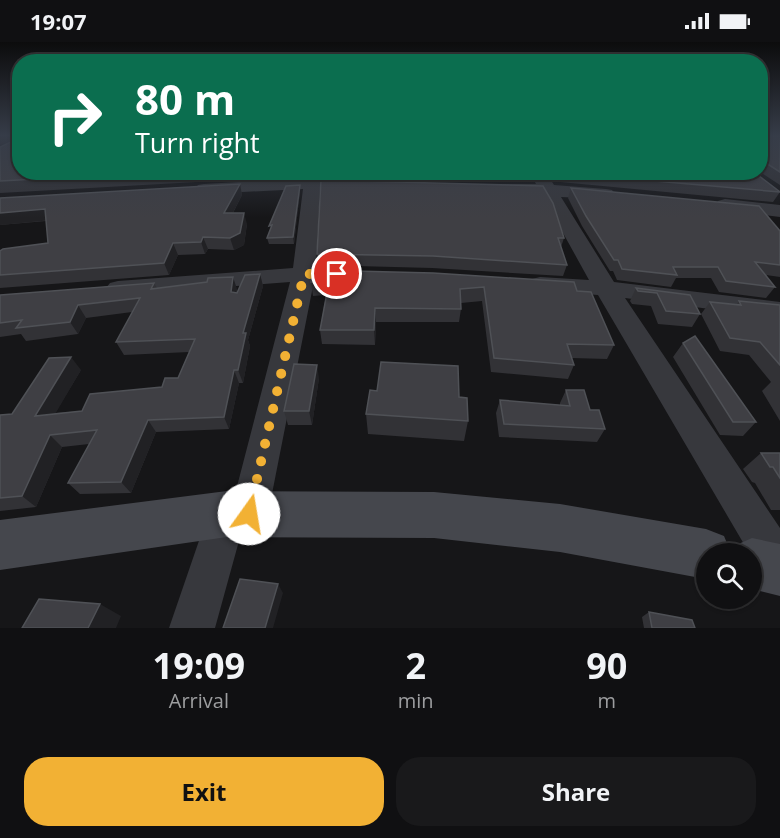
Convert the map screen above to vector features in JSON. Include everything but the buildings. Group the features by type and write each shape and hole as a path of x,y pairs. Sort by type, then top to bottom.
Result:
{"street":[{"path":"191,190 291,180"},
{"path":"192,628 238,514 304,274 311,180"},
{"path":"331,180 370,184"},
{"path":"543,181 606,288 780,565"},
{"path":"489,187 543,181 620,195"},
{"path":"711,203 780,211"},
{"path":"93,290 304,274 376,275"},
{"path":"513,282 606,288 780,310"},
{"path":"0,545 238,514 434,515 560,528 696,552"},
{"path":"762,566 780,570"}],"route":[{"path":"249,514 304,274 337,274"}]}
